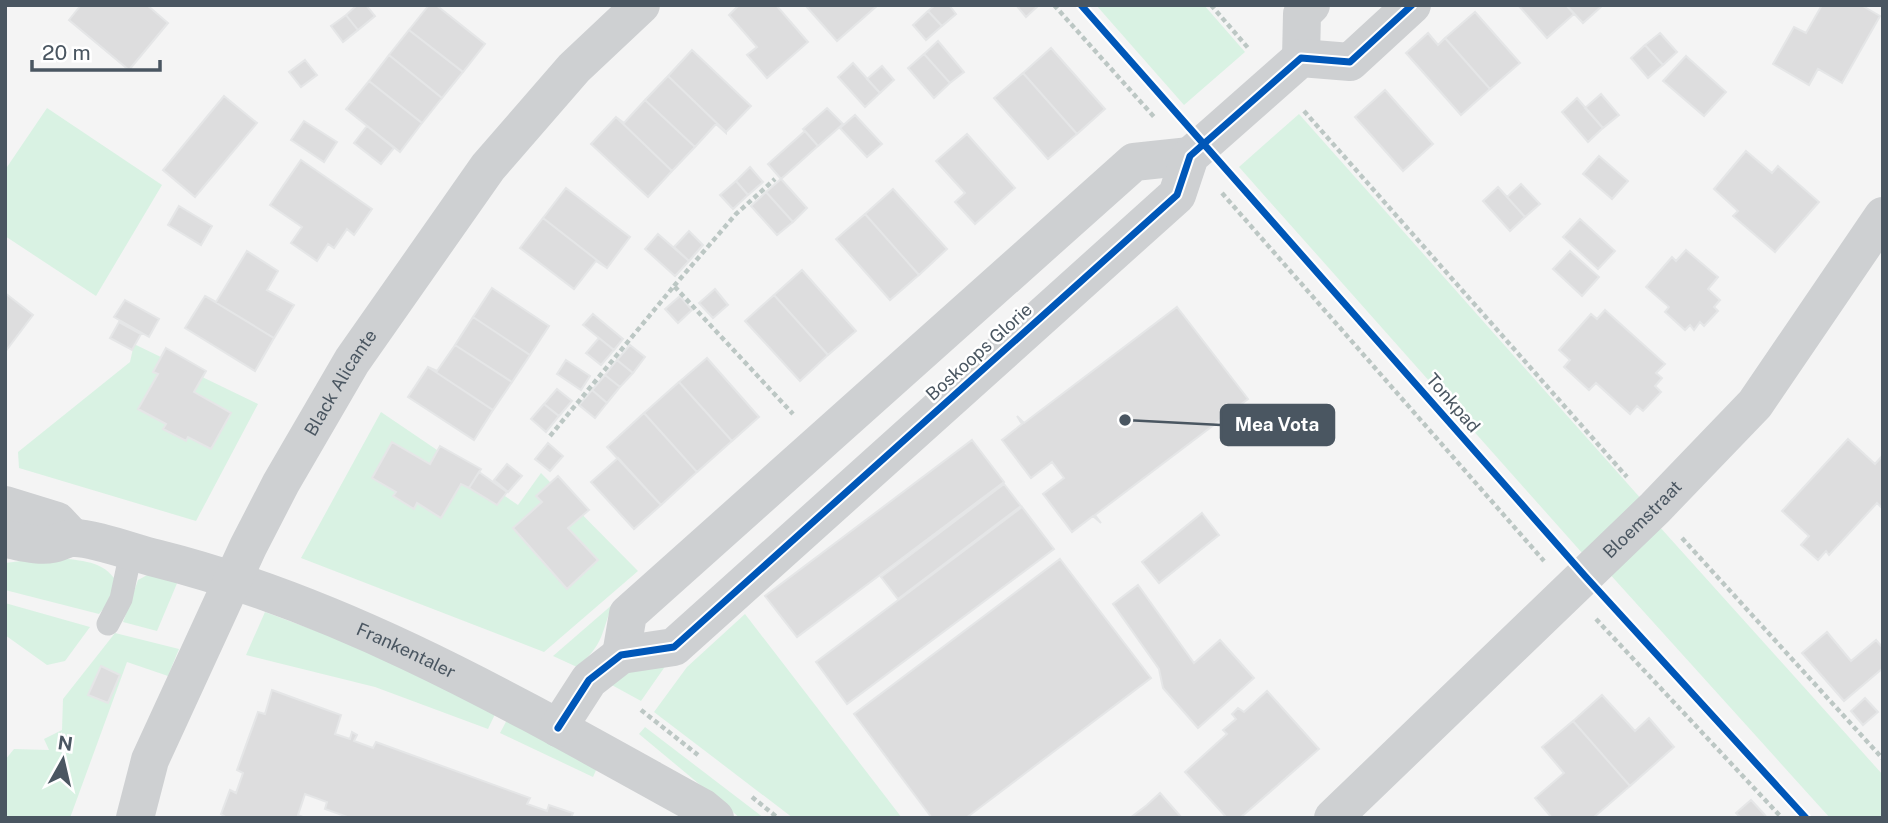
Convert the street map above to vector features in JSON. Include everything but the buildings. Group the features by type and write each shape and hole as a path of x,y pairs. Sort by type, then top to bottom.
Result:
{"street":[{"name":"Black Alicante","path":"135,818 150,760 232,581 281,483 352,361 488,167 574,68 641,5"},
{"path":"1311,5 1302,14 1288,69 1350,62 1412,5"},
{"name":"Boskoops Glorie","path":"621,655 674,648 1177,195 1190,156 1288,69"},
{"path":"558,728 589,680 621,655 628,614 1134,162 1190,156"},
{"name":"Bloemstraat","path":"1334,818 1655,508 1755,404 1883,216"},
{"name":"Frankentaler","path":"5,505 57,521 73,538"},
{"name":"Frankentaler","path":"5,539 51,545 73,538 131,552 232,581 400,646 558,728 703,808 715,818"}],"lane":[{"path":"108,624 121,599 131,552"}],"path":[{"path":"1054,5 1190,156 1570,591 1782,818"},
{"path":"1211,5 1288,69 1655,508 1883,759"},
{"path":"550,436 736,214 775,179"},
{"path":"674,286 819,443"}],"green space":[{"path":"1096,5 1204,5 1245,52 1184,105"},
{"path":"47,108 162,185 96,296 5,236 5,170"},
{"path":"1299,114 1643,501 1583,554 1239,167"},
{"path":"134,344 258,404 196,521 19,468 18,452 130,362"},
{"path":"381,412 518,505 541,473 638,571 544,652 301,558"},
{"path":"1658,525 1883,775 1883,818 1830,818 1607,571"},
{"path":"54,557 95,564 114,578 112,599 99,614 5,590 5,563"},
{"path":"151,573 178,581 157,631 123,622 138,580"},
{"path":"5,603 90,627 65,661 47,665 5,635"},
{"path":"613,604 597,645 577,667 553,656"},
{"path":"265,612 365,649 496,712 488,729 375,687 246,655"},
{"path":"745,614 902,818 793,818 654,712 687,667"},
{"path":"115,633 179,649 168,676 127,662 70,818 5,818 5,760 14,749 49,750 44,739 62,730 63,699"},
{"path":"673,655 641,701 610,684 622,671"},
{"path":"508,718 597,768 593,777 500,733"},
{"path":"645,727 764,818 740,818 639,734"}],"cycle path":[{"name":"Tonkpad","path":"1081,5 1585,576 1806,818"},
{"path":"558,728 589,680 621,655 674,647 1177,195 1190,156 1301,58 1350,62 1412,5"}],"place":[{"name":"Mea Vota","path":"1125,420"}]}
